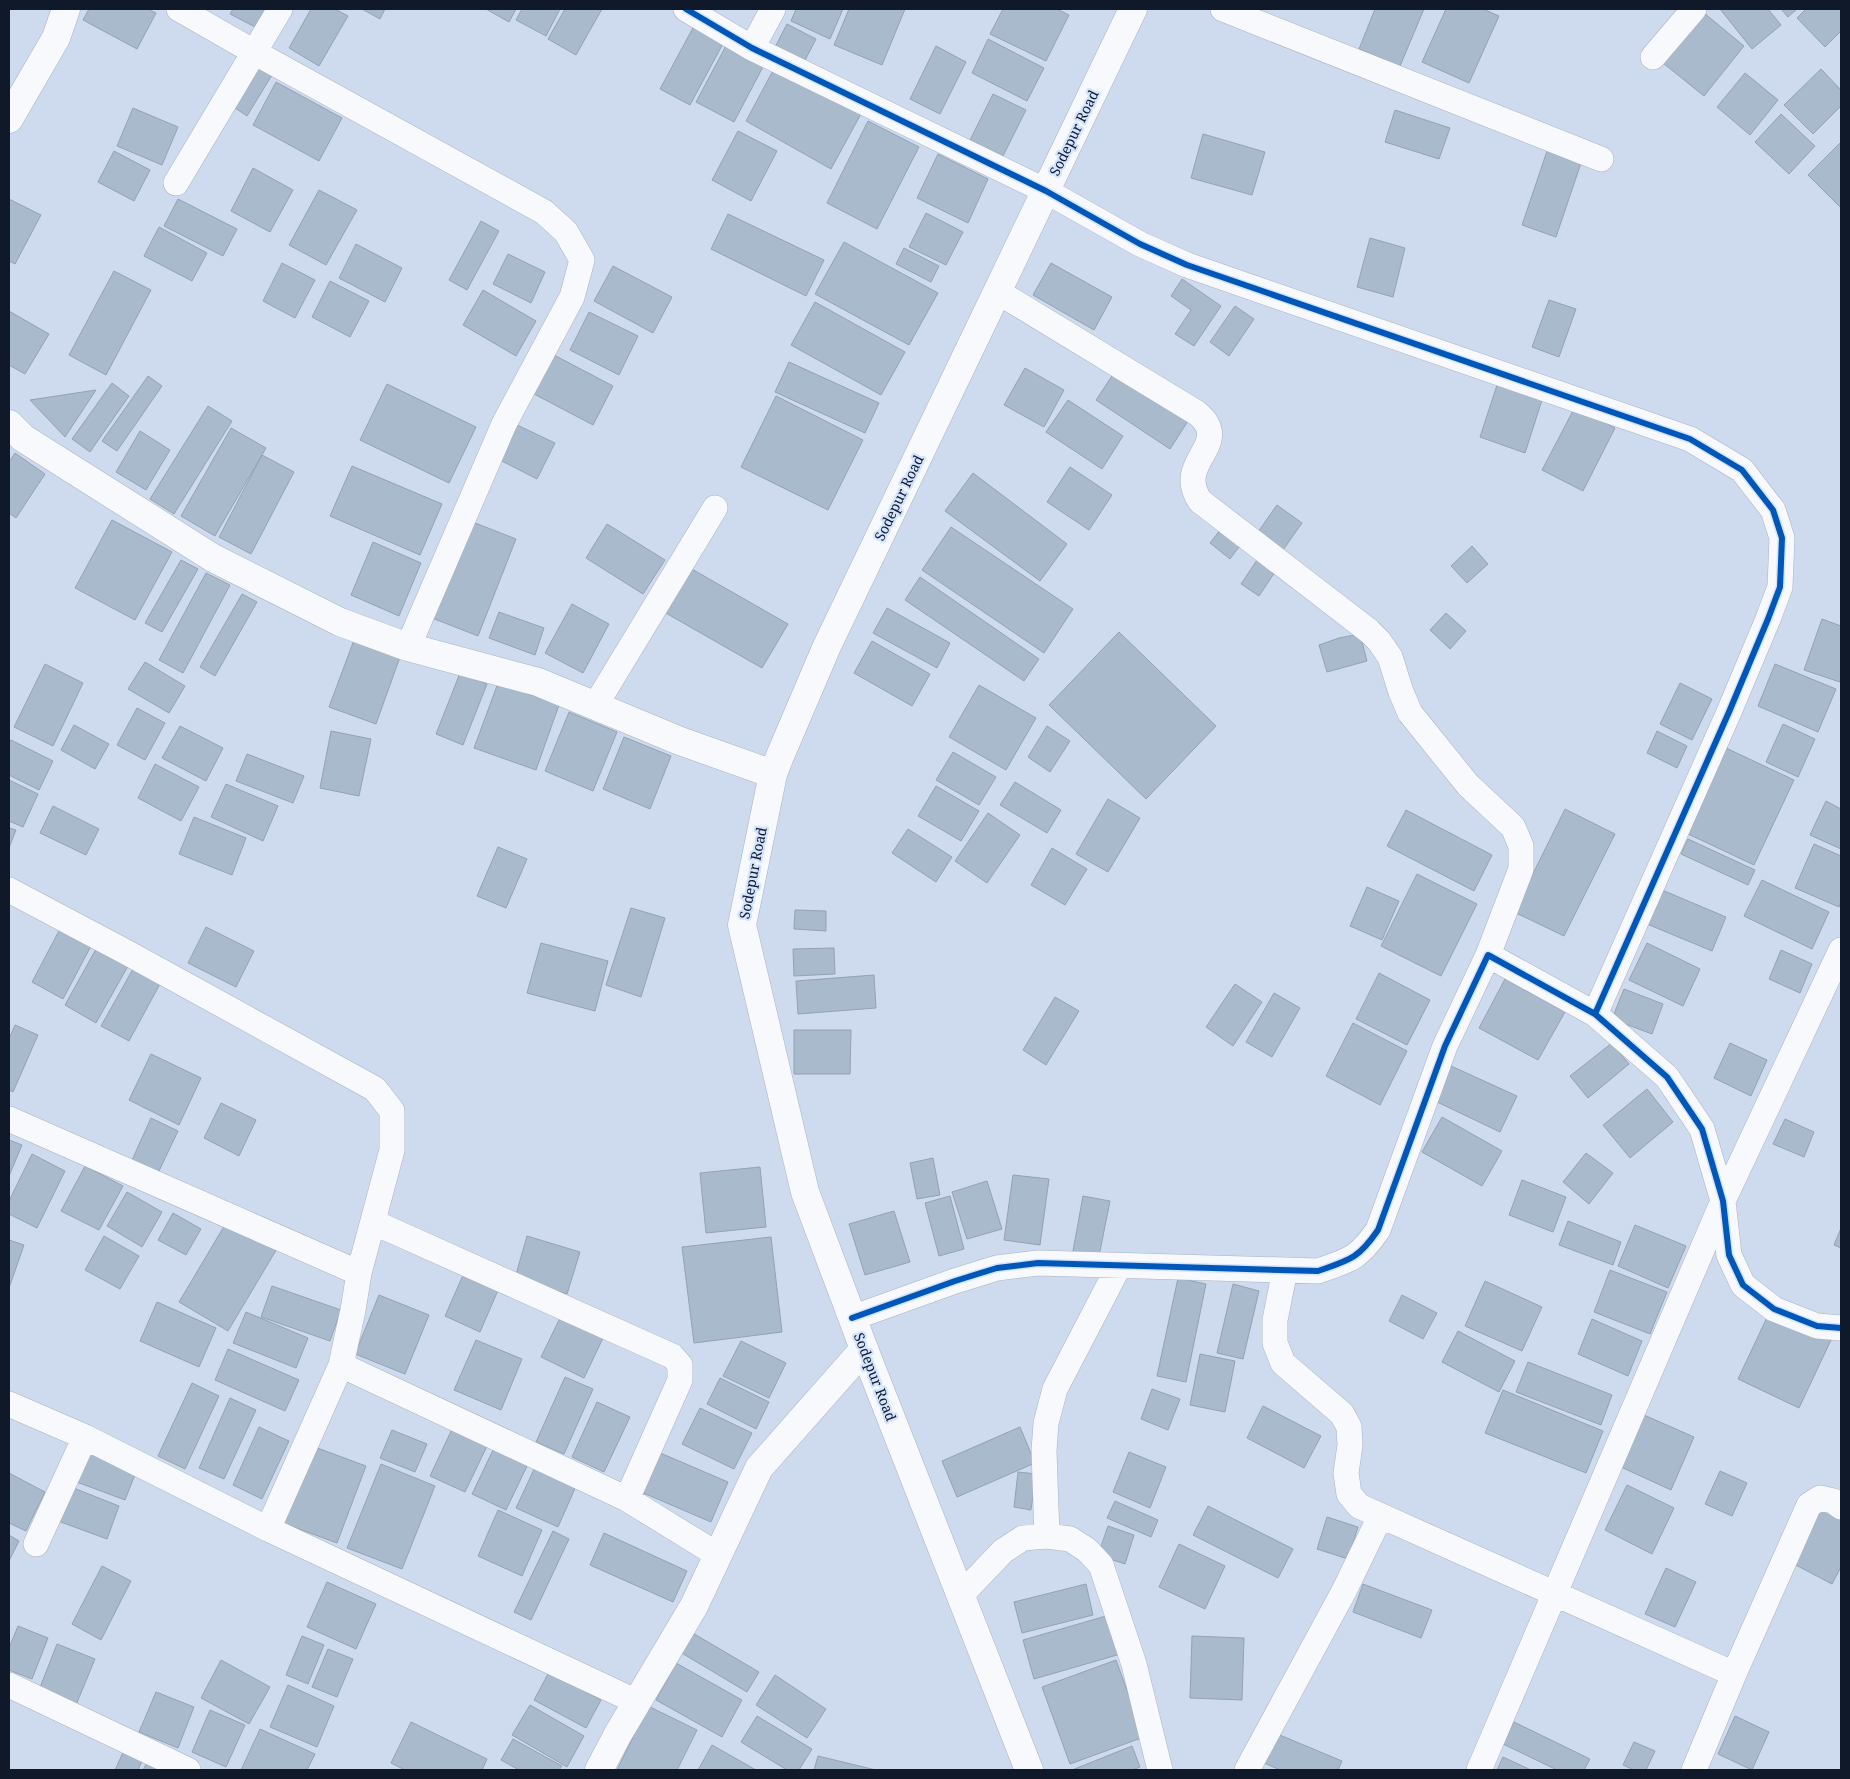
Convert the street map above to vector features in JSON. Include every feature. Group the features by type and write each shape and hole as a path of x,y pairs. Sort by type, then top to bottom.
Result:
{"main road":[{"path":"9,119 56,38 66,9"},
{"name":"Sodepur Road","path":"1029,1770 864,1349 805,1192 742,925 773,774 827,646 1133,9"},
{"path":"9,424 23,438 213,558 340,622 408,647 538,682 680,741 773,774"},
{"path":"599,1770 618,1734 694,1606 759,1468 864,1349"}],"street":[{"path":"179,9 544,212 566,232 582,260 572,297 504,424 408,647"},
{"path":"176,183 280,9"},
{"path":"686,9 752,48 1046,191 1140,244 1187,265 1690,439 1742,470 1773,510 1782,538 1780,587 1730,712 1594,1014"},
{"path":"752,48 772,9"},
{"path":"1223,9 1601,159"},
{"path":"1653,57 1694,9"},
{"path":"852,1318 955,1281 998,1268 1038,1263 1318,1271 1351,1260 1366,1248 1378,1230 1445,1046 1488,955 1521,869 1521,846 1513,827 1468,785 1410,713 1390,657 1379,641 1369,631 1200,501 1195,493 1192,482 1194,470 1209,442 1210,430 1206,420 998,292"},
{"path":"596,706 715,508"},
{"path":"9,890 375,1089 392,1111 392,1150 359,1273 354,1310 341,1365 268,1528"},
{"path":"1479,1770 1723,1200 1841,950"},
{"path":"1488,955 1594,1014 1667,1077 1702,1129 1723,1200 1729,1255 1743,1285 1774,1309 1817,1326 1841,1328"},
{"path":"9,1119 359,1273"},
{"path":"373,1222 672,1356 680,1365 680,1380 627,1499"},
{"path":"1047,1536 1044,1452 1046,1423 1055,1389 1119,1266"},
{"path":"1285,1270 1275,1320 1275,1343 1283,1363 1342,1414 1349,1427 1350,1445 1346,1473 1349,1494 1359,1506 1734,1674"},
{"path":"341,1365 627,1499 718,1555"},
{"path":"9,1404 85,1437 268,1528 637,1702"},
{"path":"36,1544 85,1437"},
{"path":"1694,1770 1734,1674 1809,1505 1820,1498 1833,1501 1841,1507"},
{"path":"1247,1770 1344,1591 1380,1517"},
{"path":"961,1595 1003,1551 1023,1538 1047,1536 1070,1539 1087,1550 1101,1565 1134,1664 1160,1770"},
{"path":"9,1685 188,1770"}],"building":[{"path":"89,9 148,9 156,13 137,49 83,20"},
{"path":"233,9 267,9 257,28 230,14"},
{"path":"311,9 335,9 348,16 319,66 289,48"},
{"path":"362,9 385,9 380,19"},
{"path":"486,9 516,9 509,22"},
{"path":"522,9 560,9 546,36 516,20"},
{"path":"565,9 602,9 576,55 548,39"},
{"path":"796,9 843,9 830,39 791,21"},
{"path":"849,9 905,9 882,65 834,45"},
{"path":"1003,9 1057,9 1069,15 1046,61 990,34"},
{"path":"1375,9 1424,9 1400,66 1359,49"},
{"path":"1446,9 1483,9 1499,16 1469,83 1422,62"},
{"path":"1720,9 1768,9 1781,25 1752,49"},
{"path":"1781,9 1797,9 1788,17"},
{"path":"1806,9 1841,9 1841,31 1825,47 1797,18"},
{"path":"1704,13 1744,46 1704,96 1663,63"},
{"path":"695,24 725,40 690,105 660,89"},
{"path":"787,24 816,39 801,68 772,53"},
{"path":"988,39 1044,68 1027,101 972,73"},
{"path":"728,42 765,63 734,122 696,102"},
{"path":"936,46 966,62 940,114 910,99"},
{"path":"257,65 272,75 247,116 232,106"},
{"path":"776,65 862,112 831,169 746,121"},
{"path":"1821,69 1841,90 1841,106 1813,134 1784,105"},
{"path":"1745,73 1778,100 1750,135 1717,107"},
{"path":"276,82 342,118 319,161 253,125"},
{"path":"993,94 1026,110 1003,156 970,140"},
{"path":"133,108 178,127 162,165 117,146"},
{"path":"1395,110 1450,128 1439,159 1385,142"},
{"path":"1781,114 1815,146 1789,174 1755,142"},
{"path":"868,121 919,147 877,229 827,203"},
{"path":"738,131 777,151 751,201 712,180"},
{"path":"1203,134 1265,152 1252,195 1191,178"},
{"path":"1841,142 1841,208 1808,175"},
{"path":"114,151 150,170 134,201 98,182"},
{"path":"1547,151 1581,163 1556,237 1522,225"},
{"path":"938,154 988,179 968,223 917,198"},
{"path":"253,168 293,190 270,232 231,211"},
{"path":"319,190 357,210 326,265 289,245"},
{"path":"9,199 41,215 15,264 9,261"},
{"path":"178,199 237,229 223,256 164,226"},
{"path":"926,213 963,232 946,265 909,247"},
{"path":"728,214 824,260 806,296 711,249"},
{"path":"481,221 499,231 467,290 449,280"},
{"path":"159,227 207,253 192,281 144,256"},
{"path":"1370,238 1405,248 1393,297 1357,287"},
{"path":"844,242 938,293 909,345 815,294"},
{"path":"356,244 402,268 385,302 339,278"},
{"path":"904,248 939,266 931,282 896,264"},
{"path":"508,254 545,272 531,303 493,284"},
{"path":"282,263 315,280 295,318 263,301"},
{"path":"1051,263 1112,297 1094,330 1033,295"},
{"path":"613,266 672,297 653,333 594,301"},
{"path":"114,271 151,290 106,375 69,355"},
{"path":"1182,279 1221,306 1194,346 1175,334 1191,310 1171,296"},
{"path":"330,281 369,301 350,337 312,317"},
{"path":"483,290 536,321 516,356 463,325"},
{"path":"1549,300 1576,309 1559,357 1532,347"},
{"path":"815,302 905,352 881,395 791,345"},
{"path":"1235,306 1254,319 1229,356 1210,342"},
{"path":"9,311 49,334 25,374 9,365"},
{"path":"589,312 638,336 619,375 570,350"},
{"path":"554,355 613,386 593,425 534,394"},
{"path":"789,362 879,403 865,433 775,392"},
{"path":"1025,368 1064,390 1044,427 1004,405"},
{"path":"1116,370 1190,418 1170,449 1096,400"},
{"path":"148,376 162,386 117,451 102,441"},
{"path":"112,383 129,396 90,452 72,439"},
{"path":"387,384 476,427 449,483 360,440"},
{"path":"1497,385 1542,400 1525,453 1480,437"},
{"path":"96,390 65,437 30,400"},
{"path":"776,396 863,440 828,510 741,467"},
{"path":"1068,400 1123,436 1102,469 1046,432"},
{"path":"208,406 232,421 174,514 150,499"},
{"path":"1575,407 1615,428 1583,491 1542,470"},
{"path":"515,424 555,443 537,479 498,459"},
{"path":"231,428 266,448 215,536 181,516"},
{"path":"140,431 170,450 146,490 116,472"},
{"path":"15,453 45,474 16,518 9,513 9,462"},
{"path":"262,455 294,472 251,554 219,537"},
{"path":"352,466 442,504 420,555 330,516"},
{"path":"1070,467 1112,495 1089,530 1047,502"},
{"path":"973,473 1067,544 1040,581 945,511"},
{"path":"1277,505 1302,523 1283,550 1258,532"},
{"path":"112,520 172,552 135,620 75,588"},
{"path":"470,521 516,539 478,636 432,618"},
{"path":"607,524 665,560 643,594 586,558"},
{"path":"1224,525 1244,540 1230,559 1210,543"},
{"path":"951,527 1073,609 1044,653 922,570"},
{"path":"373,542 421,563 399,616 351,595"},
{"path":"1472,546 1488,564 1467,583 1451,566"},
{"path":"1261,554 1279,566 1259,596 1241,584"},
{"path":"181,560 198,569 162,632 145,623"},
{"path":"690,568 788,624 762,668 664,612"},
{"path":"206,573 230,585 183,673 159,660"},
{"path":"920,577 1039,659 1024,681 905,600"},
{"path":"242,594 257,602 215,676 200,667"},
{"path":"572,604 609,624 583,673 545,653"},
{"path":"887,608 950,643 937,668 873,633"},
{"path":"499,612 544,628 535,655 489,638"},
{"path":"1446,613 1466,631 1450,649 1430,630"},
{"path":"1822,619 1841,626 1840,682 1804,670"},
{"path":"1119,632 1216,726 1146,799 1049,705"},
{"path":"1360,634 1367,661 1327,672 1319,645 1339,638"},
{"path":"354,640 400,657 376,724 329,707"},
{"path":"872,641 930,674 912,706 854,673"},
{"path":"145,662 185,686 169,713 128,689"},
{"path":"45,664 83,683 53,746 14,727"},
{"path":"1775,664 1836,689 1818,732 1758,706"},
{"path":"460,673 487,684 463,745 436,734"},
{"path":"498,683 559,705 536,770 474,748"},
{"path":"1680,683 1712,699 1692,740 1660,724"},
{"path":"979,685 1036,718 1006,770 949,737"},
{"path":"137,708 165,723 145,760 117,745"},
{"path":"569,712 617,732 593,791 545,771"},
{"path":"1783,724 1815,739 1798,777 1766,762"},
{"path":"74,725 109,744 95,769 61,750"},
{"path":"180,726 223,748 206,781 162,758"},
{"path":"1047,726 1070,741 1050,772 1028,757"},
{"path":"331,731 371,739 359,796 320,788"},
{"path":"1657,731 1687,746 1677,768 1647,753"},
{"path":"624,737 671,756 650,809 603,789"},
{"path":"11,740 53,761 39,790 9,775 9,744"},
{"path":"1726,748 1794,780 1754,865 1686,833"},
{"path":"953,752 996,777 979,805 936,780"},
{"path":"247,754 304,776 293,803 236,781"},
{"path":"155,764 199,787 181,821 138,798"},
{"path":"9,780 38,794 23,827 9,821"},
{"path":"1015,782 1061,810 1047,833 1000,805"},
{"path":"226,784 278,806 263,841 211,817"},
{"path":"936,786 979,811 961,841 918,816"},
{"path":"1108,799 1140,818 1108,872 1076,854"},
{"path":"1826,801 1841,809 1841,849 1810,835"},
{"path":"53,806 99,829 86,855 40,833"},
{"path":"1565,809 1615,834 1564,936 1514,912"},
{"path":"1406,810 1492,855 1474,891 1387,846"},
{"path":"988,813 1020,835 987,883 955,861"},
{"path":"194,817 246,838 232,875 179,854"},
{"path":"9,828 16,830 9,848"},
{"path":"908,829 952,857 936,882 892,853"},
{"path":"1688,839 1755,870 1748,885 1681,854"},
{"path":"1814,844 1841,856 1841,901 1839,907 1795,888"},
{"path":"498,847 527,859 506,908 477,896"},
{"path":"1052,848 1087,869 1065,905 1031,885"},
{"path":"1417,874 1477,904 1441,976 1381,946"},
{"path":"1762,880 1829,912 1812,949 1744,916"},
{"path":"1367,887 1399,901 1382,940 1350,926"},
{"path":"1662,890 1726,917 1712,951 1647,924"},
{"path":"631,908 665,918 641,997 606,985"},
{"path":"795,910 826,911 826,931 794,929"},
{"path":"206,927 254,951 236,987 188,963"},
{"path":"60,929 91,946 63,999 32,982"},
{"path":"541,943 608,961 595,1011 527,993"},
{"path":"1647,943 1700,969 1683,1006 1629,980"},
{"path":"834,948 835,974 794,976 793,949"},
{"path":"96,949 128,966 96,1023 65,1005"},
{"path":"1781,950 1812,964 1800,993 1769,979"},
{"path":"133,969 160,984 129,1041 101,1026"},
{"path":"1379,973 1430,1000 1407,1045 1356,1019"},
{"path":"874,975 876,1008 798,1014 796,981"},
{"path":"1505,979 1565,1012 1538,1060 1479,1028"},
{"path":"1235,984 1262,1002 1233,1046 1206,1027"},
{"path":"1624,989 1663,1004 1652,1034 1612,1019"},
{"path":"1274,993 1300,1008 1272,1057 1246,1042"},
{"path":"1055,997 1079,1011 1046,1065 1023,1050"},
{"path":"1353,1023 1407,1051 1380,1105 1326,1076"},
{"path":"15,1025 38,1035 13,1092 9,1090 9,1039"},
{"path":"794,1030 851,1030 850,1074 794,1074"},
{"path":"1612,1043 1629,1064 1588,1098 1570,1076"},
{"path":"1730,1043 1767,1060 1751,1096 1714,1078"},
{"path":"151,1054 201,1078 179,1125 129,1100"},
{"path":"1451,1066 1517,1096 1500,1132 1435,1101"},
{"path":"1647,1089 1673,1122 1630,1158 1603,1125"},
{"path":"221,1103 256,1120 239,1156 204,1138"},
{"path":"1442,1117 1502,1151 1482,1186 1422,1152"},
{"path":"151,1118 178,1131 158,1173 132,1160"},
{"path":"1785,1119 1814,1132 1804,1157 1773,1144"},
{"path":"9,1140 22,1145 9,1176"},
{"path":"1586,1153 1613,1173 1589,1204 1563,1182"},
{"path":"32,1154 65,1171 37,1228 9,1214 9,1201"},
{"path":"933,1158 940,1195 917,1199 910,1163"},
{"path":"85,1166 123,1186 99,1230 61,1211"},
{"path":"760,1167 766,1227 706,1233 700,1173"},
{"path":"1013,1175 1049,1179 1040,1245 1004,1240"},
{"path":"1522,1180 1566,1197 1553,1232 1509,1215"},
{"path":"987,1181 1002,1229 967,1239 952,1192"},
{"path":"127,1192 162,1212 142,1247 107,1226"},
{"path":"950,1196 964,1249 939,1256 925,1203"},
{"path":"1083,1196 1110,1201 1099,1256 1073,1251"},
{"path":"894,1211 910,1262 865,1275 849,1224"},
{"path":"173,1213 201,1229 186,1255 158,1240"},
{"path":"229,1218 278,1247 228,1331 179,1302"},
{"path":"1568,1221 1621,1242 1613,1265 1559,1245"},
{"path":"1635,1225 1686,1246 1668,1288 1618,1266"},
{"path":"1841,1228 1841,1248 1834,1245"},
{"path":"104,1236 139,1256 120,1289 85,1270"},
{"path":"527,1236 580,1252 567,1294 515,1278"},
{"path":"771,1237 782,1332 694,1343 682,1247"},
{"path":"9,1240 24,1245 9,1288"},
{"path":"1610,1270 1667,1292 1650,1334 1594,1312"},
{"path":"464,1273 499,1288 480,1332 445,1316"},
{"path":"1178,1278 1206,1284 1186,1382 1157,1376"},
{"path":"1485,1281 1542,1307 1522,1351 1465,1326"},
{"path":"1233,1284 1259,1291 1243,1359 1217,1353"},
{"path":"272,1286 341,1310 330,1341 261,1317"},
{"path":"379,1295 429,1315 405,1374 355,1354"},
{"path":"1402,1295 1437,1313 1423,1339 1389,1321"},
{"path":"157,1302 216,1328 199,1367 140,1341"},
{"path":"1770,1311 1831,1340 1799,1408 1738,1379"},
{"path":"246,1312 308,1338 296,1368 233,1343"},
{"path":"561,1316 604,1336 584,1378 541,1357"},
{"path":"1592,1319 1642,1341 1628,1376 1578,1354"},
{"path":"1458,1331 1515,1361 1499,1392 1442,1362"},
{"path":"476,1340 522,1359 501,1410 454,1390"},
{"path":"741,1341 786,1363 769,1398 723,1376"},
{"path":"228,1349 299,1380 285,1411 215,1380"},
{"path":"1200,1354 1235,1361 1225,1412 1190,1405"},
{"path":"1528,1362 1612,1395 1601,1425 1516,1392"},
{"path":"565,1377 593,1389 564,1454 536,1442"},
{"path":"720,1378 769,1402 756,1429 707,1404"},
{"path":"192,1383 219,1396 185,1469 158,1456"},
{"path":"1152,1389 1180,1399 1168,1430 1141,1419"},
{"path":"1503,1390 1603,1431 1586,1473 1485,1433"},
{"path":"230,1398 256,1410 224,1479 199,1468"},
{"path":"597,1402 630,1417 604,1472 572,1457"},
{"path":"1263,1406 1321,1436 1304,1468 1247,1438"},
{"path":"700,1408 752,1433 734,1469 682,1444"},
{"path":"1644,1415 1694,1437 1671,1490 1621,1467"},
{"path":"259,1427 289,1441 262,1499 233,1485"},
{"path":"453,1427 488,1444 465,1492 430,1476"},
{"path":"1020,1427 1035,1463 957,1497 942,1461"},
{"path":"392,1430 427,1444 415,1472 380,1458"},
{"path":"312,1446 366,1466 337,1543 283,1523"},
{"path":"87,1448 138,1467 125,1500 74,1481"},
{"path":"494,1448 528,1464 506,1510 472,1494"},
{"path":"658,1452 728,1482 711,1522 641,1492"},
{"path":"1129,1452 1166,1467 1150,1508 1113,1492"},
{"path":"381,1464 435,1486 402,1569 347,1548"},
{"path":"536,1465 577,1484 558,1527 516,1508"},
{"path":"1720,1471 1747,1483 1732,1516 1705,1504"},
{"path":"1018,1472 1036,1474 1031,1510 1014,1507"},
{"path":"9,1473 45,1492 26,1531 9,1523"},
{"path":"1627,1485 1674,1508 1652,1554 1605,1530"},
{"path":"71,1487 119,1506 107,1539 58,1521"},
{"path":"1115,1501 1158,1520 1151,1537 1107,1518"},
{"path":"1817,1505 1841,1518 1841,1567 1832,1584 1788,1561"},
{"path":"1208,1506 1293,1549 1278,1578 1193,1535"},
{"path":"498,1510 542,1530 522,1576 478,1556"},
{"path":"1327,1517 1358,1527 1348,1559 1317,1549"},
{"path":"1108,1526 1134,1535 1125,1564 1098,1555"},
{"path":"553,1531 569,1539 531,1620 514,1612"},
{"path":"604,1533 687,1571 673,1602 590,1565"},
{"path":"9,1535 19,1541 9,1561"},
{"path":"1179,1544 1225,1566 1205,1609 1159,1587"},
{"path":"102,1566 131,1581 101,1640 72,1624"},
{"path":"1666,1568 1696,1582 1675,1627 1645,1614"},
{"path":"327,1582 376,1604 356,1649 307,1627"},
{"path":"1086,1584 1093,1615 1022,1633 1014,1602"},
{"path":"1363,1584 1432,1610 1421,1638 1353,1612"},
{"path":"1113,1614 1124,1653 1034,1679 1023,1640"},
{"path":"18,1626 48,1638 32,1679 9,1670 9,1648"},
{"path":"691,1632 759,1672 747,1692 680,1652"},
{"path":"302,1636 324,1645 308,1684 286,1675"},
{"path":"1192,1636 1244,1638 1242,1700 1190,1698"},
{"path":"57,1644 95,1659 76,1705 39,1690"},
{"path":"328,1649 353,1659 337,1697 312,1687"},
{"path":"221,1660 270,1687 249,1724 201,1698"},
{"path":"1116,1660 1144,1737 1070,1764 1042,1687"},
{"path":"676,1663 742,1700 722,1737 656,1700"},
{"path":"549,1672 601,1700 586,1728 534,1700"},
{"path":"775,1675 826,1709 807,1738 756,1705"},
{"path":"288,1685 334,1706 317,1747 270,1727"},
{"path":"156,1692 194,1707 178,1748 139,1732"},
{"path":"530,1705 584,1736 567,1767 512,1735"},
{"path":"648,1706 697,1730 677,1770 617,1770"},
{"path":"210,1710 245,1725 226,1767 192,1752"},
{"path":"757,1716 812,1749 799,1770 787,1770 741,1742"},
{"path":"1735,1716 1769,1732 1752,1770 1718,1754"},
{"path":"411,1722 487,1759 482,1770 405,1770 391,1763"},
{"path":"1514,1722 1590,1759 1584,1770 1557,1770 1503,1744"},
{"path":"260,1729 315,1754 307,1770 241,1770"},
{"path":"1275,1733 1342,1761 1338,1770 1280,1770 1262,1762"},
{"path":"513,1739 562,1766 559,1770 519,1770 501,1760"},
{"path":"1634,1742 1655,1751 1646,1770 1634,1770 1623,1765"},
{"path":"712,1745 756,1770 698,1770"},
{"path":"1132,1746 1140,1767 1132,1770 1072,1770"},
{"path":"125,1748 144,1757 138,1770 115,1770"},
{"path":"818,1756 876,1770 814,1770"},
{"path":"1503,1757 1531,1770 1497,1770"},
{"path":"149,1759 173,1770 143,1770"}],"cycle path":[{"path":"686,9 752,48 1046,191 1140,244 1187,265 1690,439 1742,470 1773,510 1782,538 1780,587 1729,712 1595,1014"},
{"path":"852,1318 997,1268 1038,1263 1318,1271 1346,1261 1359,1253 1378,1230 1445,1046 1488,955 1595,1014 1667,1077 1702,1129 1723,1201 1729,1255 1743,1285 1774,1309 1817,1326 1841,1328"}]}
